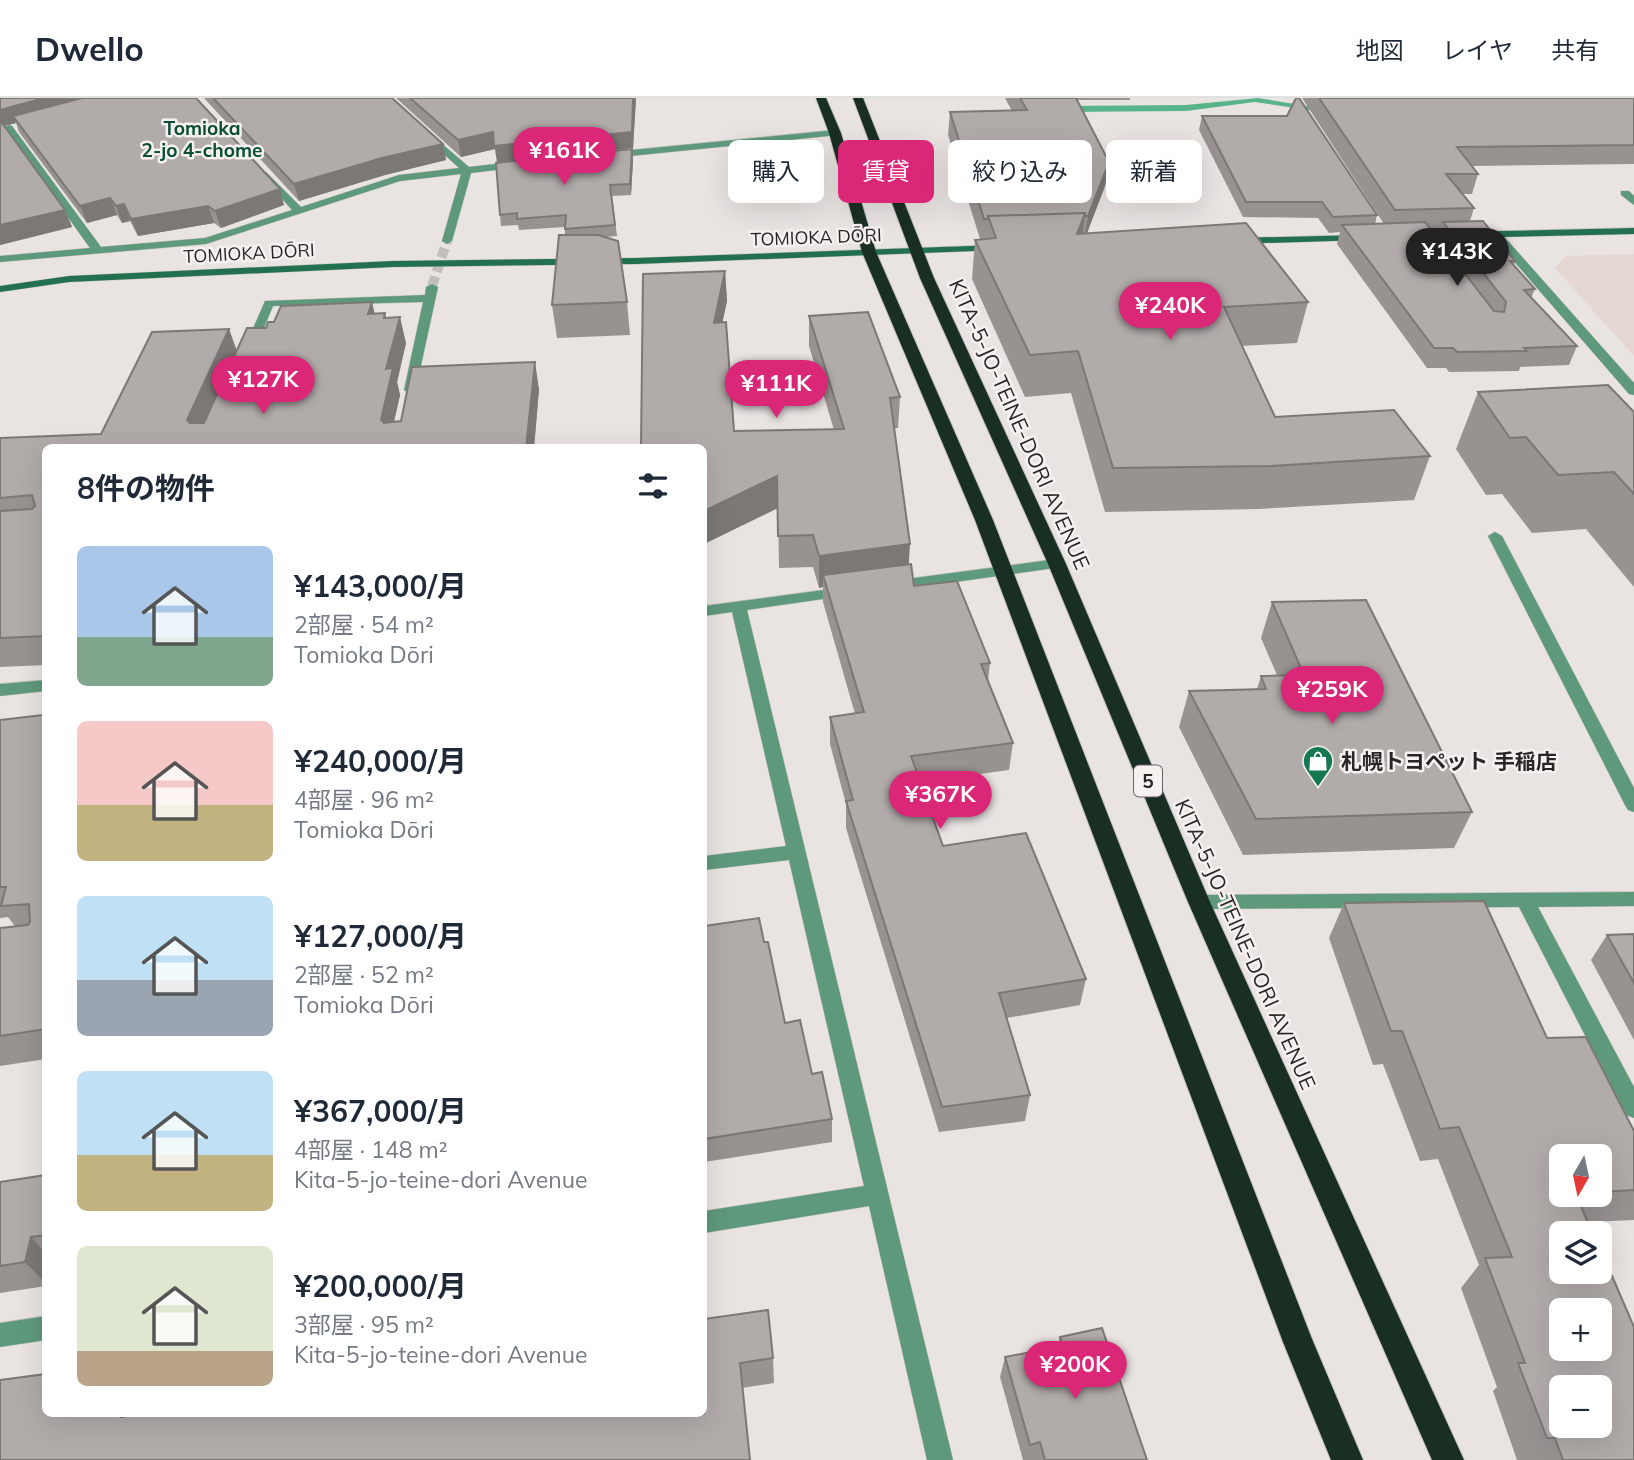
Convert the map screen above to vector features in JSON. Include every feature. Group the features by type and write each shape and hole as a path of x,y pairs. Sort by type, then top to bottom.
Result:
{"highway":[{"path":"821,98 835,133 869,252 1003,570 1293,1329 1347,1460"},
{"name":"KITA-5-JO-TEINE-DORI AVENUE","path":"858,98 916,251 1057,564 1199,902 1448,1460"}],"street":[{"path":"22,125 5,129 98,251"},
{"path":"417,125 467,170"},
{"path":"603,156 835,133"},
{"path":"0,259 206,241 399,178 536,163"},
{"path":"261,170 299,211"},
{"path":"447,241 467,170"},
{"path":"1625,193 1634,202"},
{"path":"1398,236 1634,231"},
{"path":"1496,234 1634,391"},
{"path":"1424,235 1437,252"},
{"path":"1228,242 1371,237"},
{"name":"TOMIOKA DŌRI","path":"0,289 69,279 393,264 636,261 1012,248"},
{"path":"243,363 269,303 430,292 406,407"},
{"path":"1495,536 1634,805"},
{"path":"707,611 1057,564"},
{"path":"738,607 940,1460"},
{"path":"0,691 42,686"},
{"path":"707,863 796,852"},
{"path":"1199,902 1526,902 1634,899"},
{"path":"1526,902 1634,1108"},
{"path":"707,1222 878,1194"},
{"path":"0,1335 42,1329"}],"shaded area":[{"path":"1634,254 1634,356 1555,268 1566,256"}],"building":[{"path":"0,98 44,98 0,110"},
{"path":"82,98 196,98 280,189 215,211 208,206 131,219 124,204 116,206 110,198 80,206 13,116"},
{"path":"213,98 392,98 443,144 382,158 294,184"},
{"path":"410,98 633,98 632,132 494,146 493,132 458,140"},
{"path":"1020,98 1076,98 1106,156 1106,170 1088,216 1085,216 1085,213 988,216 988,219 984,219 979,203 1092,203 1092,140 959,140 950,112 1027,110"},
{"path":"1296,98 1299,98 1377,215 1333,217 1322,202 1246,202 1202,116 1287,116"},
{"path":"1319,98 1634,98 1634,145 1457,147 1478,174 1446,174 1474,208 1395,210"},
{"path":"0,120 65,210 0,225"},
{"path":"632,149 630,184 610,185 615,225 565,229 566,215 517,219 517,213 500,215 496,163"},
{"path":"1085,213 1077,234 1246,223 1308,302 1224,307 1275,417 1394,410 1430,456 1271,466 1113,468 1078,351 1030,355 975,240 996,238 988,216"},
{"path":"1483,221 1515,261 1510,261 1535,289 1524,290 1577,346 1524,348 1527,351 1457,352 1453,348 1434,348 1342,225 1425,222 1494,311 1504,312 1506,302 1443,222"},
{"path":"559,235 598,235 618,241 627,302 552,305"},
{"path":"725,271 714,323 726,322 734,431 844,429 809,316 868,312 900,397 890,398 910,544 819,556 813,535 778,536 777,476 707,510 707,444 641,444 643,274"},
{"path":"372,302 368,314 385,313 384,318 400,317 386,369 393,368 381,420 384,423 401,421 412,367 535,362 526,444 42,444 42,636 0,638 0,511 32,509 35,506 32,495 0,498 0,438 101,434 152,332 229,329 187,420 190,423 204,423 247,328 266,328 268,322 274,322 281,306"},
{"path":"1608,385 1634,412 1634,494 1614,472 1558,475 1526,437 1510,438 1478,392"},
{"path":"911,564 914,586 957,581 990,663 981,664 1013,743 911,756 943,846 1026,833 1086,979 999,993 1030,1095 942,1107 846,801 853,800 830,717 864,712 823,575"},
{"name":"札幌トヨペット 手稲店","path":"1366,600 1472,812 1256,819 1189,691 1266,689 1261,676 1304,675 1272,602"},
{"path":"42,715 42,1030 0,1036 0,928 28,925 30,922 29,904 1,906 6,887 0,887 0,720"},
{"path":"1484,901 1547,1038 1586,1037 1634,1131 1634,1190 1612,1191 1612,1144 1549,1144 1549,1208 1582,1208 1587,1221 1549,1221 1549,1284 1612,1284 1612,1276 1634,1327 1634,1460 1563,1460 1555,1438 1612,1438 1612,1375 1549,1375 1547,1438 1518,1363 1525,1363 1485,1258 1512,1257 1459,1127 1440,1129 1402,1031 1391,1031 1344,903"},
{"path":"759,918 764,942 768,942 785,1023 800,1020 812,1074 822,1072 832,1119 707,1139 707,926"},
{"path":"1634,934 1634,983 1607,935"},
{"path":"42,1176 42,1236 31,1237 25,1262 0,1266 0,1182"},
{"path":"768,1310 773,1358 740,1363 750,1460 0,1460 0,1380 42,1375 42,1417 707,1417 707,1319"},
{"path":"1102,1328 1147,1460 1045,1460 1040,1442 1030,1445 1005,1357 1063,1346 1060,1337"}],"waterway":[{"path":"1061,109 1186,108 1255,100 1328,110"}],"tunnel":[{"path":"432,286 447,241"}],"place":[{"name":"札幌トヨペット 手稲店","path":"1318,788"}],"district":[{"name":"Tomioka 2-jo 4-chome","path":"202,139"}]}
